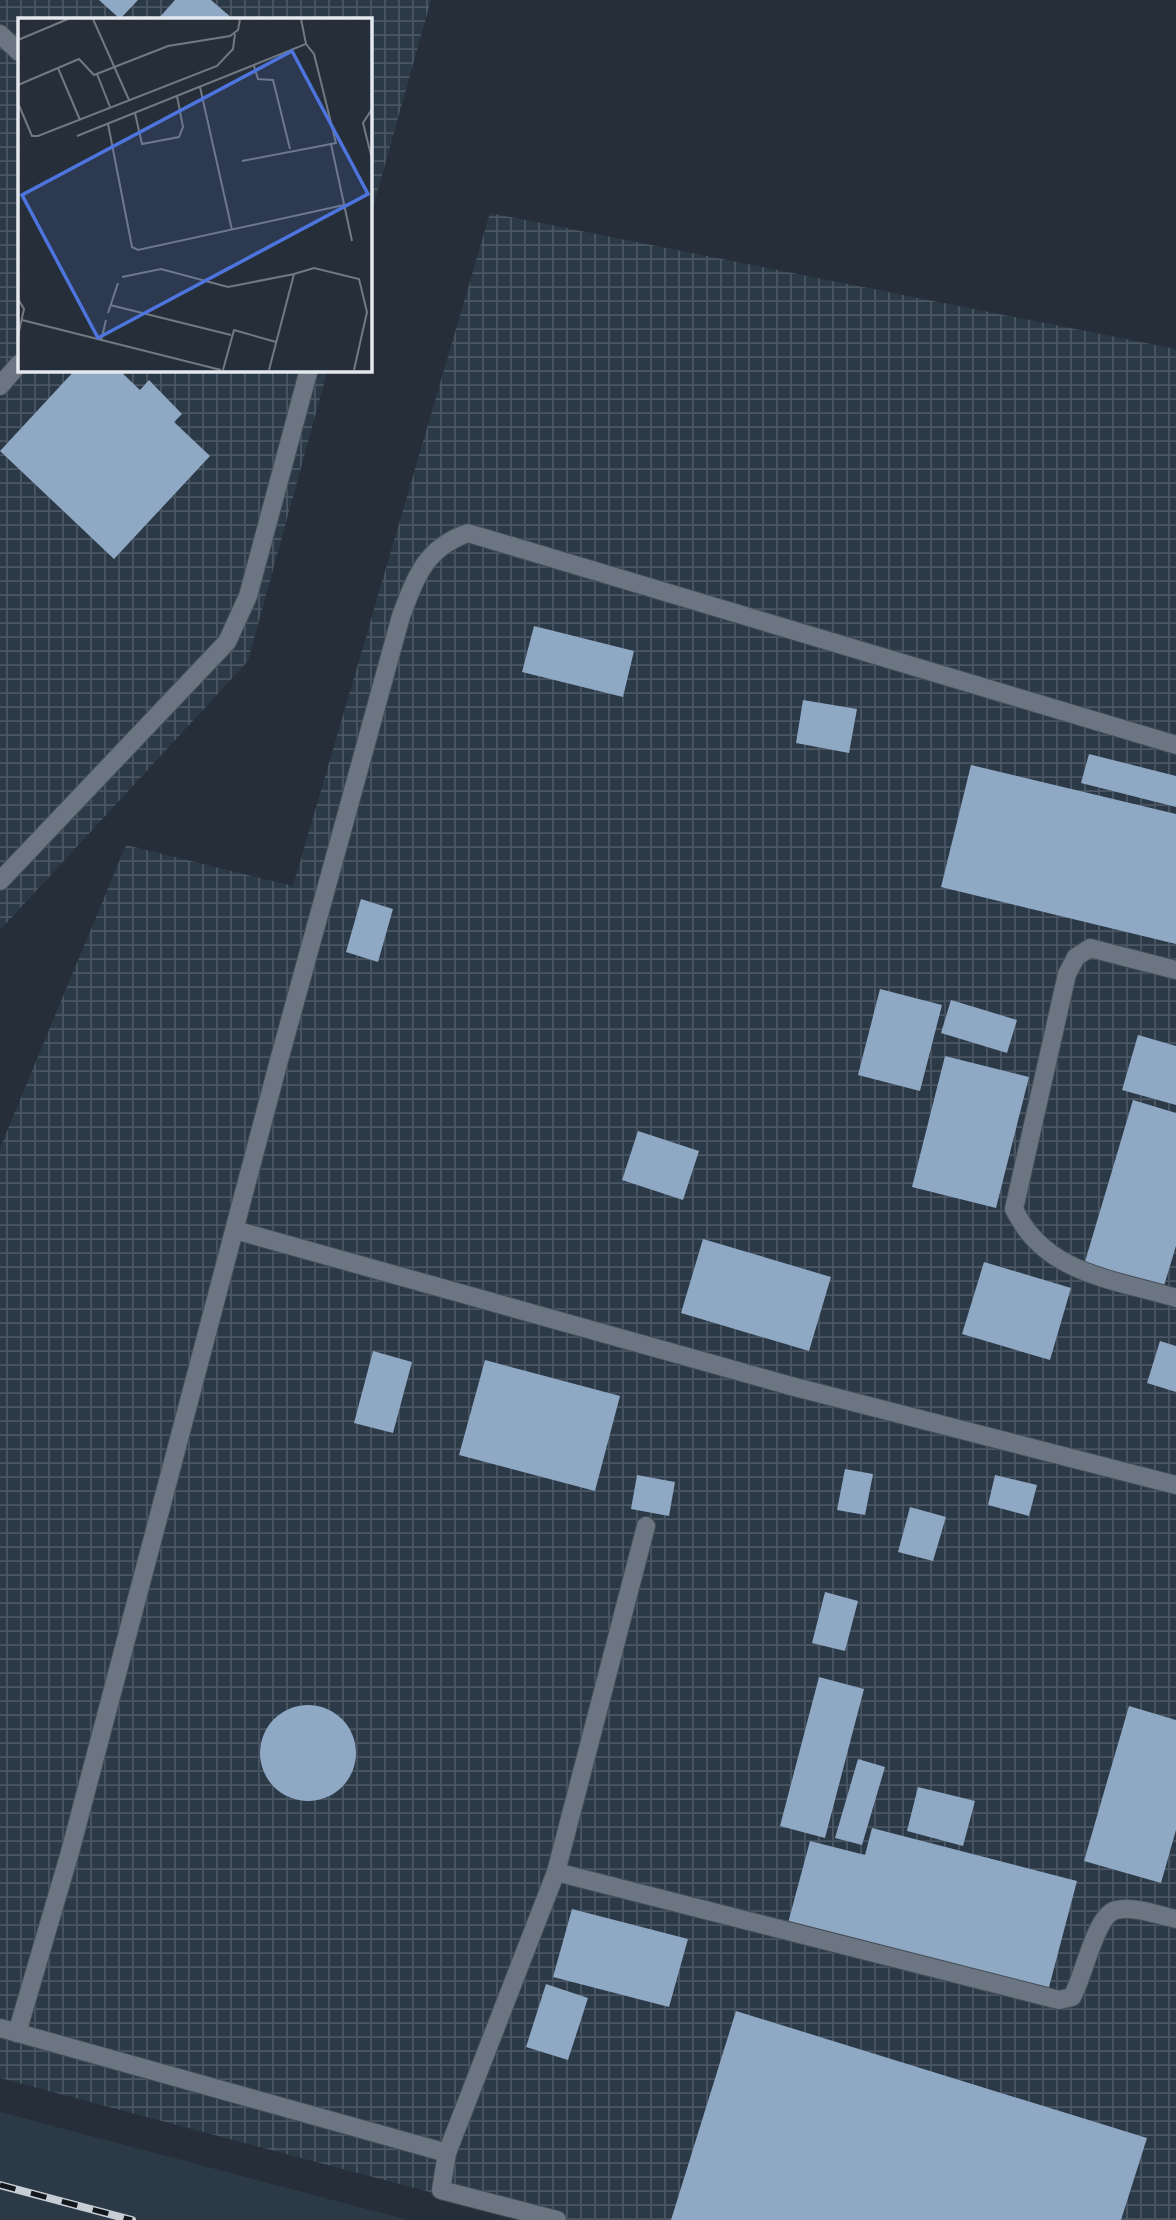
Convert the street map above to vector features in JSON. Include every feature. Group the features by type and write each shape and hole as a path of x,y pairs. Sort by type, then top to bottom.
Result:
{"lane":[{"path":"0,34 18,51"},
{"path":"0,386 18,366"},
{"path":"0,881 227,642 248,596 308,371"},
{"path":"447,2153 8,2031 74,1838 401,616 415,579 428,557 448,540 468,534 1176,745"},
{"path":"1176,970 1090,948 1076,957 1067,974 1014,1209 1024,1229 1039,1247 1061,1263 1176,1298"},
{"path":"235,1230 791,1386 1176,1485"},
{"path":"557,2220 441,2190 447,2153 556,1872 646,1526"},
{"path":"556,1872 1059,2000 1072,1997 1077,1989 1100,1922 1113,1910 1131,1910 1176,1919"}],"shaded area":[{"path":"0,0 431,0 371,215 371,18 18,18 18,371 327,371 248,661 0,930"},
{"path":"490,213 1176,349 1176,2220 535,2220 0,2078 0,1148 126,845 293,886"},
{"path":"0,2112 408,2220 0,2220"}],"building":[{"path":"99,0 138,0 119,18"},
{"path":"175,0 211,0 232,18 159,18"},
{"path":"74,371 120,371 140,390 149,380 182,414 174,422 210,456 114,559 0,451"},
{"path":"534,626 634,651 623,697 522,672"},
{"path":"803,700 857,709 849,753 796,743"},
{"path":"1089,754 1176,776 1176,807 1081,783"},
{"path":"971,765 1176,814 1176,944 941,887"},
{"path":"361,899 393,909 378,962 346,952"},
{"path":"880,989 942,1005 920,1091 858,1075"},
{"path":"951,1000 1017,1020 1007,1053 941,1033"},
{"path":"1138,1035 1176,1046 1176,1105 1122,1090"},
{"path":"945,1056 1029,1077 996,1208 912,1187"},
{"path":"1133,1100 1176,1113 1176,1246 1163,1289 1084,1265"},
{"path":"638,1131 699,1151 683,1200 622,1180"},
{"path":"703,1239 831,1277 809,1351 681,1313"},
{"path":"984,1262 1071,1288 1050,1360 962,1334"},
{"path":"1160,1341 1176,1346 1176,1392 1147,1383"},
{"path":"373,1351 412,1362 393,1433 354,1423"},
{"path":"485,1360 620,1396 595,1491 459,1455"},
{"path":"845,1469 873,1474 865,1515 837,1510"},
{"path":"637,1475 675,1482 669,1516 631,1509"},
{"path":"995,1475 1037,1485 1029,1516 988,1505"},
{"path":"910,1507 946,1517 933,1561 898,1552"},
{"path":"825,1592 858,1601 845,1651 812,1643"},
{"path":"819,1677 864,1689 825,1838 780,1826"},
{"path":"308,1705 326,1709 342,1719 352,1735 356,1753 352,1771 342,1787 326,1797 308,1801 290,1797 274,1787 264,1771 260,1753 264,1735 274,1719 290,1709"},
{"path":"1129,1706 1176,1720 1176,1830 1161,1883 1084,1861"},
{"path":"858,1759 885,1767 862,1845 835,1838"},
{"path":"918,1787 975,1801 963,1846 907,1831"},
{"path":"872,1828 1077,1881 1048,1991 788,1923 810,1841 865,1855"},
{"path":"572,1909 688,1939 669,2007 553,1977"},
{"path":"546,1984 588,1998 568,2060 526,2047"},
{"path":"736,2011 1147,2138 1121,2220 671,2220"}],"railway":[{"path":"0,2185 132,2220"}]}
